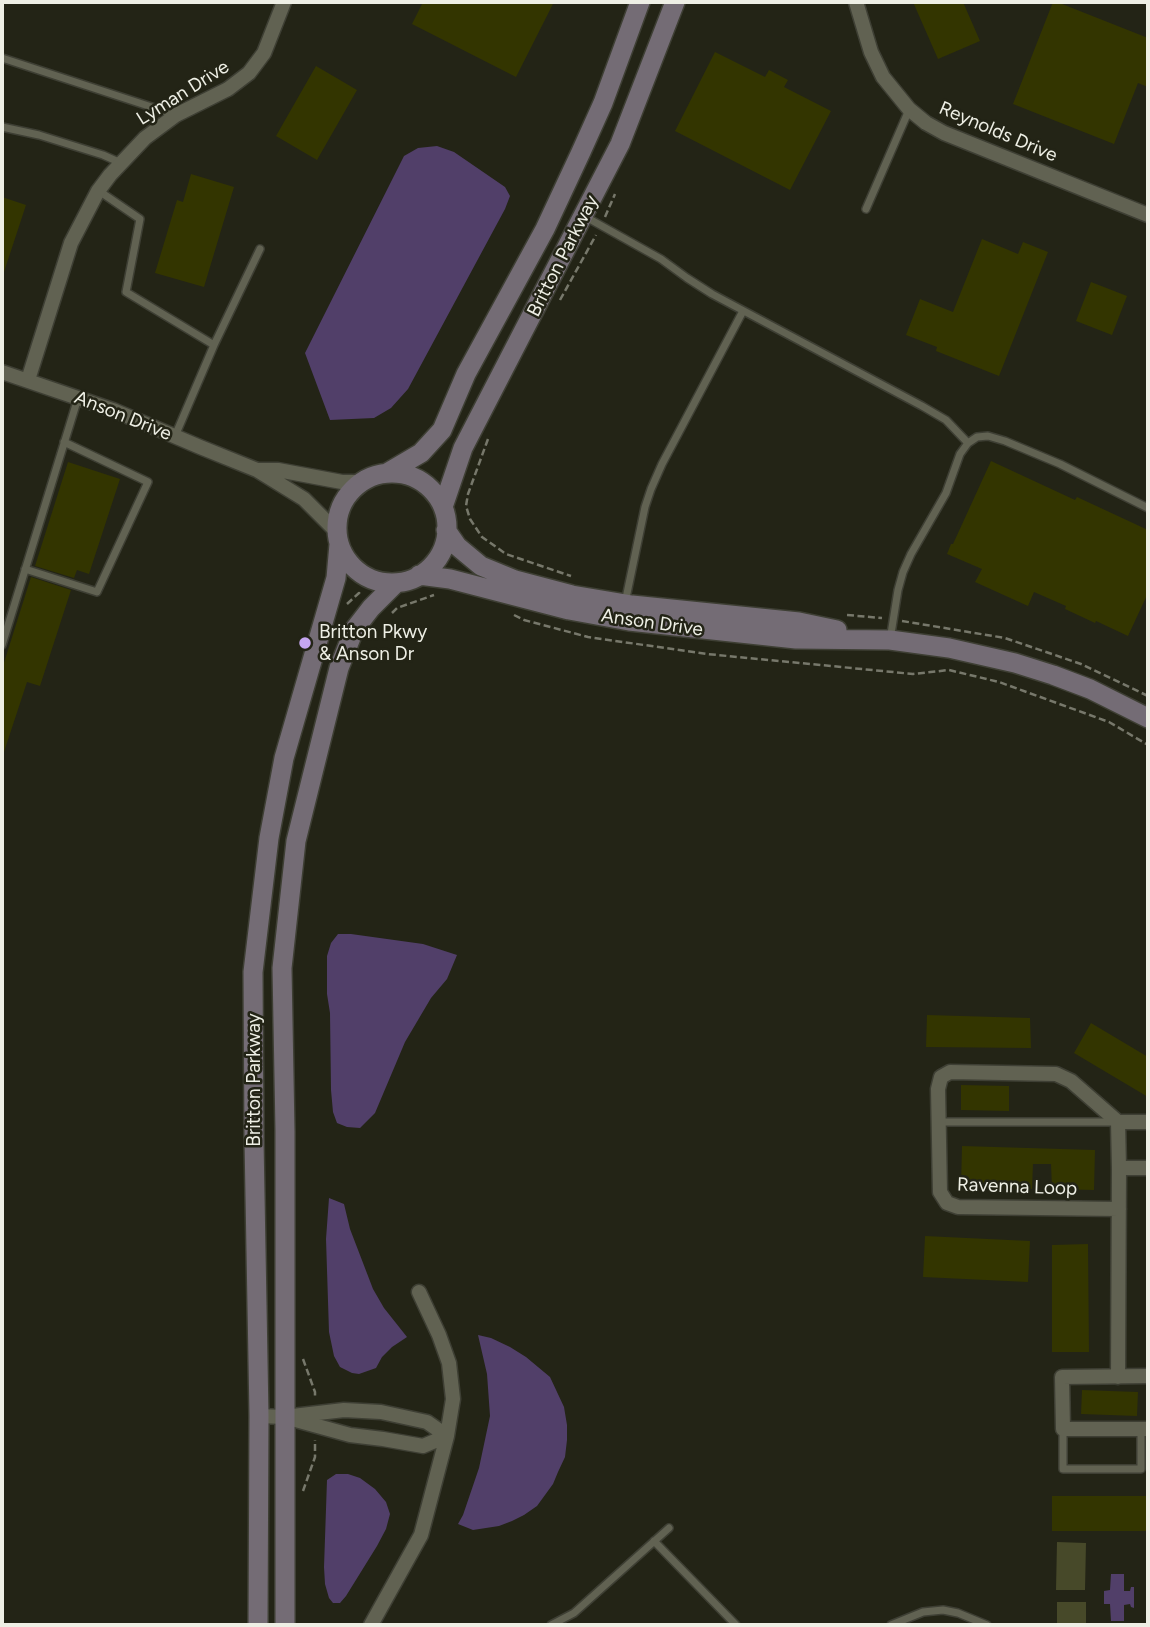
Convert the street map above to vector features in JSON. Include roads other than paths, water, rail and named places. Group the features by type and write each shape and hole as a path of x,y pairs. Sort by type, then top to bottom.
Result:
{"main road":[{"name":"Britton Parkway","path":"387,473 421,453 442,430 466,374 545,229 581,152 603,103 640,2"},
{"name":"Britton Parkway","path":"443,507 463,448 592,221 675,2"},
{"path":"387,473 404,474 420,481 434,492 443,507 447,524 446,541 428,570 413,579 396,583 378,581 361,573 348,560 339,538 339,512 346,497 362,482 387,473"},
{"name":"Anson Drive","path":"446,530 457,546 481,566 515,580 625,604 799,622 890,640 949,648 1015,663 1090,689 1148,718"},
{"name":"Britton Parkway","path":"258,1625 253,972 269,838 284,758 336,578 339,538"},
{"name":"Anson Drive","path":"419,575 450,579 569,610 629,621 796,639 890,640"},
{"name":"Britton Parkway","path":"285,1625 285,1131 282,968 296,841 338,668 354,630 396,583"}],"street":[{"name":"Lyman Drive","path":"28,380 71,243 98,191 145,138 176,115 228,89 249,73 264,53 284,2"},
{"name":"Reynolds Drive","path":"856,2 871,52 883,78 909,109 926,123 944,133 1148,215"},
{"path":"2,372 28,380"},
{"name":"Anson Drive","path":"28,380 113,410 257,470 304,499 339,538"},
{"name":"Anson Drive","path":"257,470 278,470 342,482 362,482"},
{"name":"Ravenna Loop","path":"1118,1122 1070,1081 1056,1074 950,1072 941,1077 938,1089 940,1192 947,1203 958,1208 1119,1209"},
{"path":"1118,1377 1118,1122 1148,1122"},
{"path":"1119,1168 1148,1168"},
{"path":"371,1625 421,1535 447,1436 453,1399 449,1363 419,1292"},
{"path":"1144,1429 1063,1429 1062,1377 1148,1376"},
{"path":"314,1419 344,1410 381,1412 427,1422 447,1436"},
{"path":"258,1416 314,1419 350,1435 423,1446 447,1436"}],"lane":[{"path":"2,58 176,115"},
{"path":"866,209 909,109"},
{"path":"2,127 39,135 121,163"},
{"path":"98,191 140,219 126,292 214,345"},
{"path":"592,221 661,259 687,278 743,311 946,420 968,443"},
{"path":"175,436 214,345 260,249"},
{"path":"625,604 651,489 743,311"},
{"path":"2,645 78,397"},
{"path":"890,640 903,572 946,493 960,454 968,443 977,437 988,436 1005,441 1060,464 1148,508"},
{"path":"25,569 97,592 148,482 64,442"},
{"path":"939,1122 1118,1122"},
{"path":"1063,1429 1063,1469 1141,1469 1144,1429"},
{"path":"551,1625 562,1623 669,1528"},
{"path":"654,1541 736,1625"},
{"path":"891,1625 923,1612 943,1610 987,1625"}],"place":[{"name":"Britton Pkwy & Anson Dr","path":"305,643"}]}
